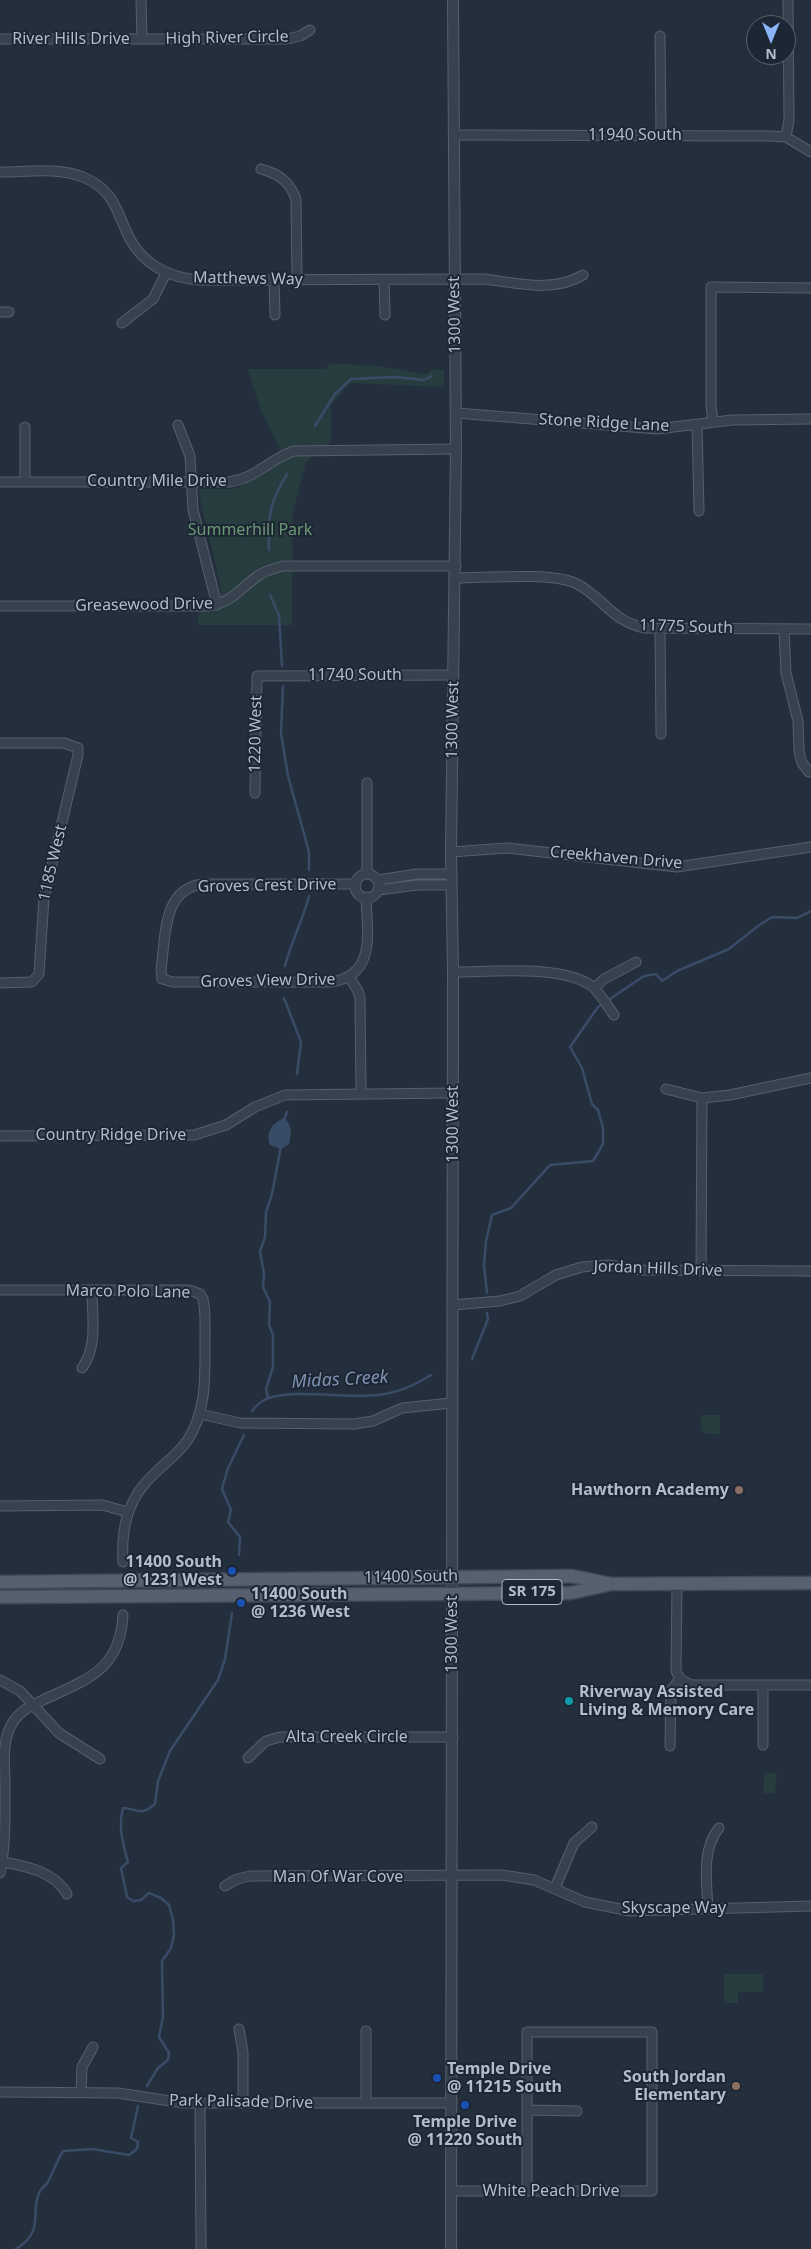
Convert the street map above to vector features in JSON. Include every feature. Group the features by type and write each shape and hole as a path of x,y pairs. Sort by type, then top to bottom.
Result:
{"main road":[{"name":"11400 South","path":"0,1582 572,1576 611,1584 811,1583"},
{"name":"11400 South","path":"0,1597 571,1593 611,1584"}],"street":[{"path":"141,0 142,39"},
{"name":"1300 West","path":"451,2249 453,972 451,852 456,578 453,0"},
{"path":"788,0 789,120 786,137 811,152"},
{"name":"High River Circle","path":"142,39 287,39 300,36 310,30"},
{"path":"660,36 661,135"},
{"name":"River Hills Drive","path":"0,39 142,39"},
{"name":"11940 South","path":"454,135 786,137"},
{"path":"261,169 283,178 292,189 296,199 297,279"},
{"name":"Matthews Way","path":"0,172 66,173 91,181 105,192 116,206 136,248 149,262 166,273 190,279 484,279 511,284 558,285 572,281 583,274"},
{"path":"122,322 153,299 166,273"},
{"path":"274,279 275,315"},
{"path":"384,279 385,315"},
{"path":"713,422 711,405 710,287 811,288"},
{"name":"Stone Ridge Lane","path":"456,413 657,429 713,422 811,419"},
{"path":"178,424 190,456 191,498 195,521 217,605"},
{"path":"697,425 699,511"},
{"path":"25,427 26,482"},
{"name":"Country Mile Drive","path":"0,482 192,482 240,480 251,477 281,455 294,451 456,449"},
{"name":"Greasewood Drive","path":"0,606 217,605 235,596 261,574 283,566 456,566"},
{"name":"11775 South","path":"456,578 563,578 585,589 622,620 634,626 660,629 811,629"},
{"path":"660,629 661,734"},
{"path":"784,629 786,673 798,721 799,751 802,763 809,772"},
{"name":"11740 South","path":"257,676 454,674"},
{"name":"1220 West","path":"255,792 257,676"},
{"name":"1185 West","path":"0,743 64,744 78,748 77,763 44,898 41,968 36,980 27,984 0,983"},
{"path":"367,782 367,874"},
{"name":"Creekhaven Drive","path":"451,852 507,848 677,867 811,847"},
{"path":"378,880 378,890 374,896 366,898 357,892 356,884 361,876 367,874 378,880 417,874 452,874"},
{"name":"Groves Crest Drive","path":"162,979 161,969 171,908 177,896 189,887 203,884 356,884"},
{"path":"378,890 417,885 452,885"},
{"name":"Groves View Drive","path":"162,979 173,982 331,982 349,978 357,972 366,955 366,898"},
{"path":"594,988 604,979 636,962"},
{"path":"453,972 556,972 572,977 594,988 614,1015"},
{"path":"349,978 358,990 360,998 361,1093"},
{"path":"666,1089 702,1098 730,1096 811,1078"},
{"name":"Country Ridge Drive","path":"0,1136 194,1135 226,1125 255,1107 285,1095 453,1093"},
{"path":"701,1271 702,1098"},
{"name":"Jordan Hills Drive","path":"452,1305 520,1296 556,1275 582,1267 608,1265 643,1270 811,1271"},
{"name":"Marco Polo Lane","path":"0,1290 189,1290 200,1294 205,1306 205,1382 200,1414 188,1440 143,1485 128,1512 122,1537 123,1562"},
{"path":"82,1368 89,1358 92,1346 92,1290"},
{"path":"200,1414 240,1423 354,1424 373,1421 412,1406 451,1403"},
{"path":"0,1506 103,1505 128,1512"},
{"path":"677,1584 676,1671 680,1679 691,1685 811,1685"},
{"path":"0,1873 3,1862 5,1742 10,1728 18,1716 34,1705 94,1674 104,1666 113,1656 119,1644 123,1615"},
{"path":"670,1746 671,1690 680,1679"},
{"path":"0,1680 14,1686 59,1733 100,1759"},
{"path":"763,1685 763,1745"},
{"name":"Alta Creek Circle","path":"248,1758 266,1741 280,1737 452,1737"},
{"path":"555,1888 574,1843 592,1827"},
{"path":"708,1909 707,1848 711,1837 719,1828"},
{"path":"3,1862 54,1877 67,1894"},
{"name":"Man Of War Cove","path":"225,1886 237,1879 250,1876 452,1876"},
{"name":"Skyscape Way","path":"452,1876 512,1876 534,1880 584,1902 630,1910 811,1906"},
{"path":"239,2029 243,2052 243,2103"},
{"path":"366,2031 366,2103"},
{"name":"White Peach Drive","path":"451,2191 652,2191 652,2032 527,2032 527,2110"},
{"path":"81,2092 82,2067 92,2047"},
{"name":"Park Palisade Drive","path":"0,2092 118,2093 170,2102 200,2104 452,2103"},
{"path":"200,2104 201,2249"},
{"path":"528,2191 527,2110 577,2111"}],"green space":[{"name":"Summerhill Park","path":"330,363 378,366 426,374 432,369 444,370 444,387 350,383 331,405 331,442 306,462 293,511 292,625 198,625 198,614 222,593 198,489 234,489 265,473 280,449 260,408 248,369 325,369"},
{"path":"700,1415 720,1415 720,1434 707,1434 702,1431"},
{"path":"765,1772 777,1773 775,1794 763,1793"},
{"path":"724,1974 763,1974 763,1992 738,1992 738,2003 724,2003"}],"water":[{"path":"284,1118 289,1124 291,1133 289,1144 281,1149 270,1145 269,1132 276,1122"}],"waterway":[{"path":"315,426 335,394 351,379 396,377 424,380 432,376"},
{"path":"269,550 271,510 276,494 287,474"},
{"path":"270,595 279,615 282,666"},
{"path":"283,686 281,733 288,776 309,852 309,870"},
{"path":"285,966 309,896"},
{"name":"Midas Creek","path":"487,1293 484,1265 486,1241 492,1215 511,1208 550,1165 593,1161 603,1144 603,1128 598,1110 592,1104 582,1068 570,1047 598,1007 644,976 656,974 662,981 677,971 729,949 772,917 797,918 811,911"},
{"path":"284,998 301,1042 297,1074"},
{"path":"284,1120 287,1112"},
{"path":"268,1398 266,1389 273,1367 273,1335 269,1325 270,1302 263,1287 264,1274 260,1251 265,1237 266,1212 272,1194 281,1146"},
{"name":"Midas Creek","path":"472,1359 488,1319 487,1313"},
{"name":"Midas Creek","path":"252,1411 264,1400 278,1396 291,1394 378,1395 406,1388 431,1375"},
{"name":"Midas Creek","path":"239,1555 240,1537 228,1522 231,1510 222,1489 228,1468 244,1435"},
{"name":"Midas Creek","path":"147,2086 158,2068 168,2060 169,2053 159,2037 163,2017 162,1961 171,1948 174,1935 173,1920 169,1905 161,1898 149,1893 141,1900 133,1901 127,1897 121,1868 128,1862 122,1835 123,1808 142,1811 155,1804 158,1781 170,1751 218,1680 225,1659 232,1613"},
{"name":"Midas Creek","path":"16,2249 31,2235 34,2228 37,2199 40,2191 48,2182 63,2151 92,2149 129,2155 137,2149 138,2142 131,2138 138,2106"}],"place":[{"name":"Hawthorn Academy","path":"739,1490"},
{"name":"11400 South @ 1231 West","path":"232,1571"},
{"name":"11400 South @ 1236 West","path":"241,1603"},
{"name":"Riverway Assisted Living & Memory Care","path":"569,1701"},
{"name":"Temple Drive @ 11215 South","path":"437,2078"},
{"name":"South Jordan Elementary","path":"736,2086"},
{"name":"Temple Drive @ 11220 South","path":"465,2105"}]}
